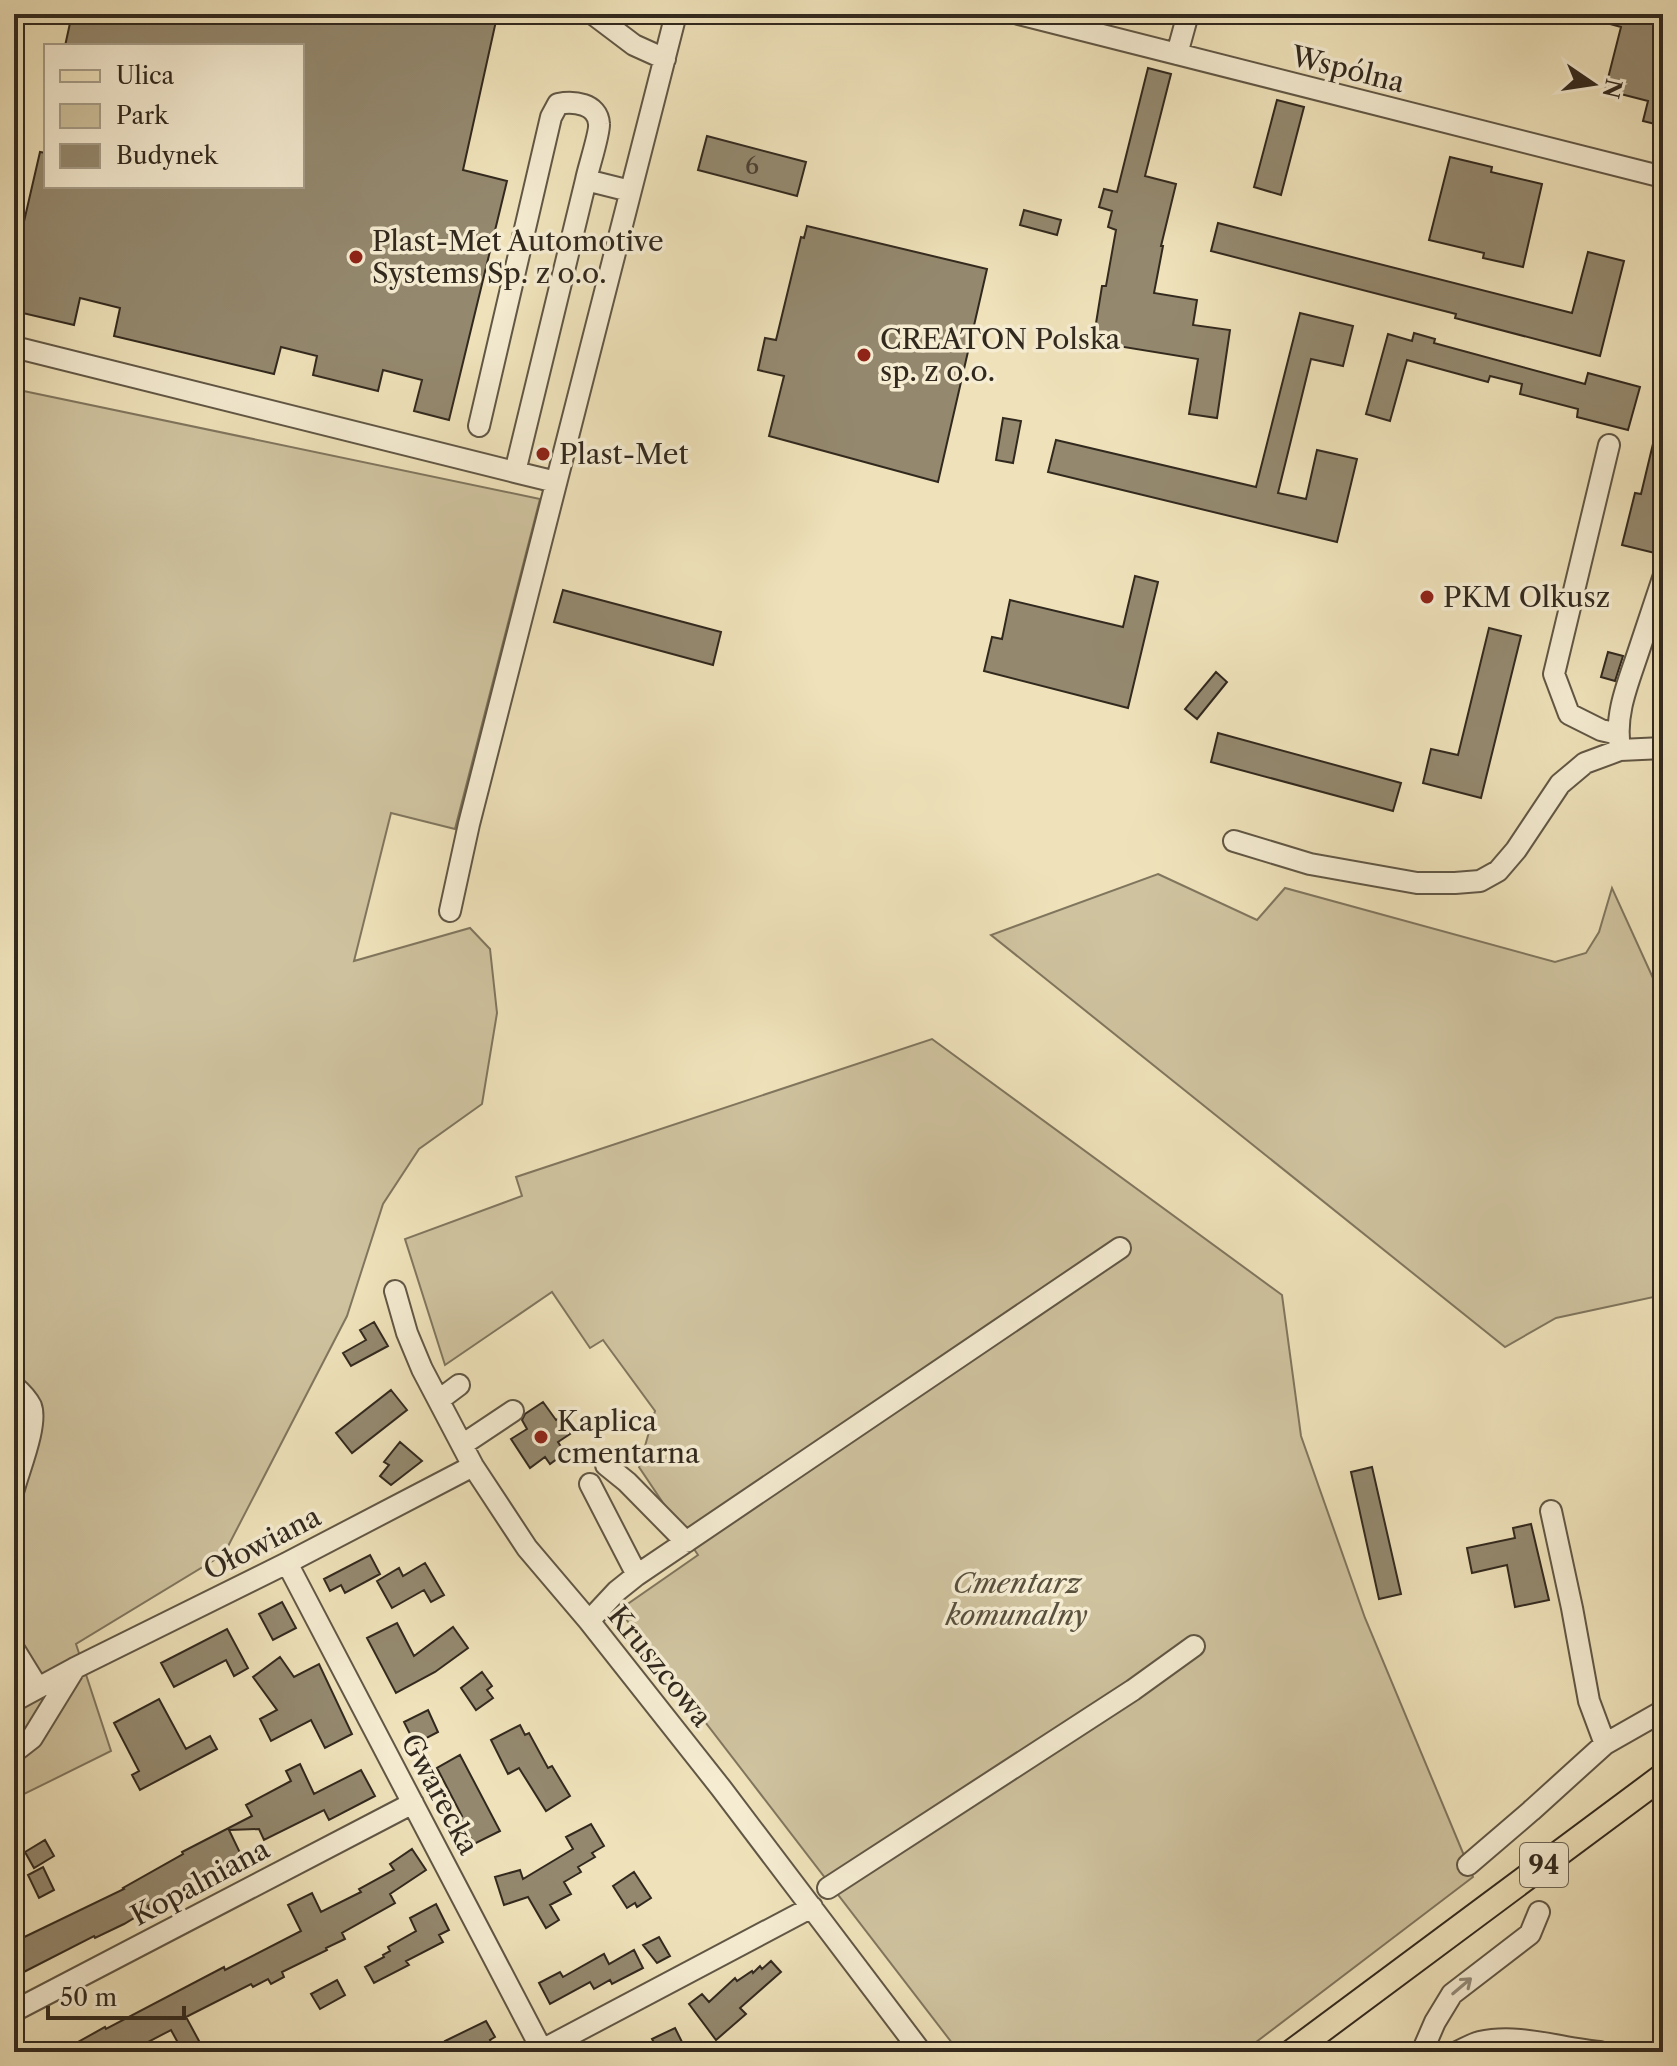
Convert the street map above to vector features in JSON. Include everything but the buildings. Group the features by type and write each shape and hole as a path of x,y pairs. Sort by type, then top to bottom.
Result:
{"main road":[{"name":"94","path":"1292,2052 1663,1776"}],"street":[{"path":"593,14 634,45 665,59"},
{"path":"450,911 469,824 676,14"},
{"name":"Wspólna","path":"1019,14 1663,177"},
{"path":"1177,54 1188,14"},
{"path":"479,426 551,117 558,104 571,101 585,105 594,111 599,124 515,472"},
{"path":"586,180 630,191"},
{"path":"14,347 556,482"},
{"path":"1609,445 1554,674 1569,714 1619,742 1663,748"},
{"path":"1619,742 1626,687 1663,578"},
{"path":"1234,841 1310,864 1417,883 1480,881 1498,871 1516,850 1560,784 1585,763 1619,742"},
{"path":"589,1621 637,1575 1120,1248"},
{"name":"Kruszcowa","path":"395,1291 422,1369 473,1466 527,1548 721,1788 921,2052"},
{"path":"439,1400 459,1385"},
{"path":"14,1386 32,1409 33,1421 14,1489"},
{"path":"462,1445 513,1411"},
{"path":"606,1465 686,1542"},
{"name":"Ołowiana","path":"14,1701 473,1466"},
{"path":"590,1484 637,1575"},
{"path":"1551,1511 1589,1701 1605,1744"},
{"name":"Gwarecka","path":"287,1563 541,2051"},
{"path":"828,1888 1133,1690 1194,1646"},
{"path":"14,1649 38,1688"},
{"path":"14,1752 32,1738 75,1668"},
{"path":"1468,1865 1605,1744 1663,1711"},
{"name":"Kopalniana","path":"14,2011 413,1803"},
{"path":"541,2051 812,1907"},
{"path":"1422,2052 1452,1994 1530,1934 1539,1912"},
{"path":"1457,2052 1480,2042 1516,2040 1550,2043 1575,2051 1600,2052"}],"green space":[{"path":"14,389 540,499 455,829 391,813 354,961 470,928 490,949 497,1013 482,1104 419,1149 383,1204 347,1316 224,1554 76,1644 111,1751 14,1799"},
{"path":"1158,874 1257,920 1285,888 1555,962 1586,953 1599,932 1612,888 1663,1000 1663,1295 1556,1318 1505,1347 991,935"},
{"name":"Cmentarz komunalny","path":"932,1039 1282,1295 1301,1436 1365,1618 1473,1877 1243,2052 959,2052 619,1610 698,1555 639,1467 655,1411 603,1340 590,1348 552,1292 445,1365 405,1239 522,1196 516,1177"}],"place":[{"name":"Plast-Met Automotive Systems Sp. z o.o.","path":"356,257"},
{"name":"CREATON Polska sp. z o.o.","path":"864,355"},
{"name":"Plast-Met","path":"543,454"},
{"name":"PKM Olkusz","path":"1427,597"},
{"name":"Kaplica cmentarna","path":"541,1437"}]}
